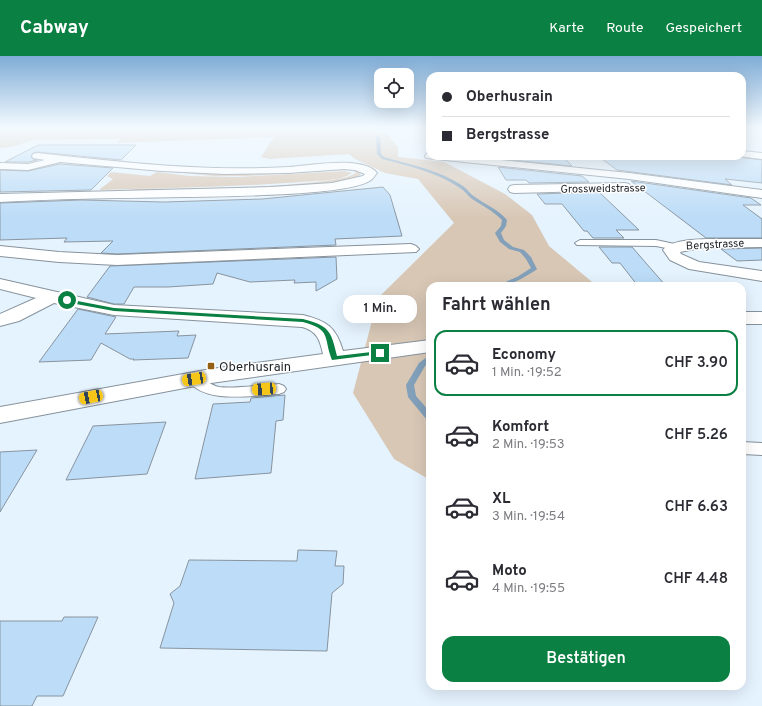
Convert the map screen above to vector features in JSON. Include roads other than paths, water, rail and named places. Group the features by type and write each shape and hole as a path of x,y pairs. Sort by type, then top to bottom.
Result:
{"street":[{"path":"0,198 96,194 224,193 285,190 352,182 367,178 371,173 362,168 347,167 263,171 172,167 49,157"},
{"path":"0,166 28,167 63,159"},
{"name":"Grossweidstrasse","path":"446,160 597,172 762,194"},
{"name":"Grossweidstrasse","path":"514,189 685,186 691,184"},
{"name":"Bergstrasse","path":"762,242 676,247 671,250 675,258 685,263 707,268 762,276"},
{"path":"0,251 59,258 123,260 411,249"},
{"path":"0,284 114,310 303,321 313,323 324,329 330,337 335,358"},
{"path":"0,320 12,317 52,297"},
{"path":"746,318 762,318"},
{"path":"0,415 194,379 335,358 426,346"}],"lane":[{"path":"580,243 656,243 676,247"},
{"path":"194,379 203,387 220,392 279,389"},
{"path":"746,448 762,449"}],"waterway":[{"path":"382,157 430,171 446,178 463,188 472,197 496,211 505,220 498,233 502,241 511,248 522,251 529,258 534,269 509,282"},
{"path":"426,362 422,365 410,385 412,397 426,413"}],"place":[{"name":"Oberhusrain","path":"211,366"}]}
